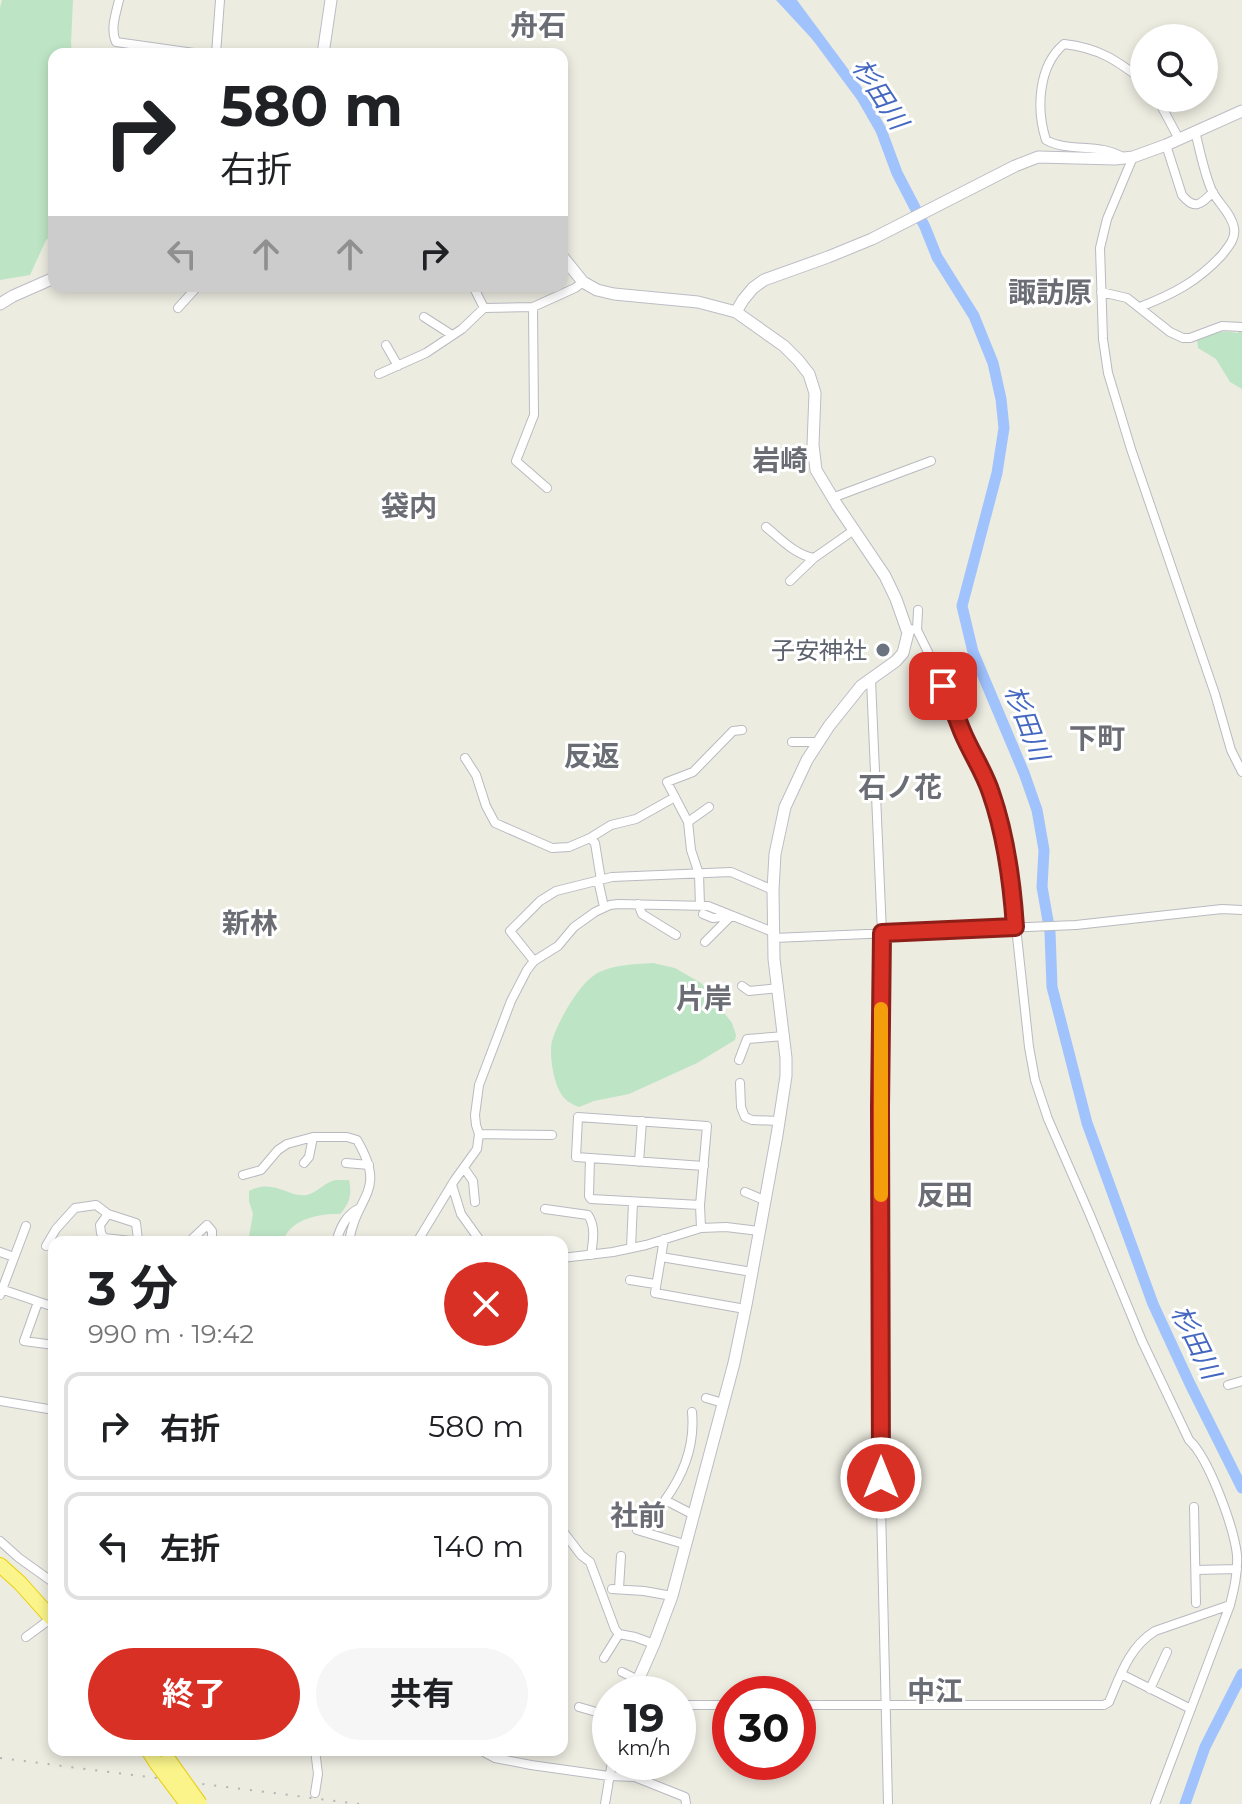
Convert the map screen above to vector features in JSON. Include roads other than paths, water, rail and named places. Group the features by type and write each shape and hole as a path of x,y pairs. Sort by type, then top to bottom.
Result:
{"highway":[{"path":"0,1553 48,1609"},
{"path":"0,1565 48,1610"},
{"path":"162,1758 187,1804"},
{"path":"162,1758 200,1804"}],"street":[{"path":"119,0 113,37 116,42 167,48"},
{"path":"216,48 220,0"},
{"path":"324,48 331,0"},
{"path":"1129,157 1111,150 1057,145 1046,140 1040,101 1044,75 1064,44 1093,49 1130,71"},
{"path":"736,312 753,288 764,280 872,239 1015,166 1038,157 1129,157 1166,145 1242,111"},
{"path":"1165,112 1179,139"},
{"path":"1140,307 1189,285 1232,242 1235,233 1234,225 1213,192 1195,131"},
{"path":"1166,145 1187,202 1199,205 1213,192"},
{"path":"1129,157 1100,248 1103,339 1108,373 1231,750 1242,772"},
{"path":"568,263 583,282 597,290 698,302 736,312 784,346 809,374 816,400 813,431 816,470 885,576 912,630 929,654 981,767 1009,862 1035,1080 1048,1119 1142,1341 1189,1440 1198,1448 1224,1507 1235,1544 1236,1582 1230,1605 1155,1804"},
{"path":"0,304 48,281"},
{"path":"568,291 583,282"},
{"path":"178,308 193,292"},
{"path":"476,292 484,308"},
{"path":"379,374 426,353 484,308 533,307 566,292"},
{"path":"1101,292 1127,298 1170,332 1183,338 1222,326 1242,327"},
{"path":"533,307 534,415 516,461 547,488"},
{"path":"424,317 452,335"},
{"path":"386,345 398,366"},
{"path":"832,498 931,461"},
{"path":"766,527 794,550 814,558"},
{"path":"790,581 814,558 854,530"},
{"path":"639,1676 641,1663 654,1644 672,1596 723,1403 745,1309 779,1121 786,1076 785,1036 774,959 773,890 775,854 785,807 796,780 818,742 850,699 861,686 903,653 918,610"},
{"path":"871,680 882,933 881,1506 888,1804"},
{"path":"702,910 699,874 691,850 688,822 667,782 693,772 733,731 742,730"},
{"path":"792,742 818,742"},
{"path":"465,758 476,775 495,823 552,848 569,847 611,825 636,819 675,797"},
{"path":"688,822 709,807"},
{"path":"590,838 595,843 604,907"},
{"path":"534,961 510,931 540,901 556,891 618,877 731,872 773,890"},
{"path":"421,1236 475,1154 479,1134 475,1115 479,1085 511,1001 527,970 534,961 558,946 574,927 604,907 638,904 702,910 708,906 774,935 1076,925 1222,909 1242,910"},
{"path":"638,904 642,914 676,935"},
{"path":"705,942 731,916"},
{"path":"742,986 749,991 779,988"},
{"path":"739,1060 747,1039 785,1036"},
{"path":"740,1083 741,1107 745,1117 779,1121"},
{"path":"701,1228 707,1126 578,1117 576,1157 704,1166"},
{"path":"639,1162 642,1121"},
{"path":"479,1134 552,1135"},
{"path":"304,1163 309,1157 313,1137"},
{"path":"243,1175 261,1170 287,1144 313,1137 357,1140 369,1165 371,1186 351,1236"},
{"path":"590,1158 591,1199 700,1205"},
{"path":"346,1163 369,1165"},
{"path":"464,1168 473,1181 475,1202"},
{"path":"452,1185 461,1214 477,1236"},
{"path":"745,1192 764,1200"},
{"path":"631,1248 633,1202"},
{"path":"52,1236 75,1208 96,1205 108,1214 136,1223 139,1236"},
{"path":"338,1236 346,1219 360,1208"},
{"path":"545,1209 588,1215 593,1222 591,1255"},
{"path":"103,1236 100,1225 108,1214"},
{"path":"195,1236 207,1225 212,1236"},
{"path":"26,1226 1,1291 48,1305"},
{"path":"568,1257 631,1248 701,1228 759,1231"},
{"path":"664,1239 655,1293 745,1309"},
{"path":"0,1252 14,1257"},
{"path":"661,1257 752,1272"},
{"path":"630,1280 655,1284"},
{"path":"38,1302 24,1341 48,1344"},
{"path":"1228,1385 1242,1381"},
{"path":"706,1398 723,1403"},
{"path":"0,1401 48,1409"},
{"path":"692,1412 686,1462 678,1482 665,1500 692,1514"},
{"path":"1194,1507 1196,1603"},
{"path":"637,1530 684,1544"},
{"path":"568,1538 590,1562 619,1634"},
{"path":"0,1541 48,1579"},
{"path":"621,1556 615,1588 672,1596"},
{"path":"1196,1570 1237,1569"},
{"path":"816,1705 1104,1705 1109,1702 1133,1651 1148,1635 1230,1605"},
{"path":"26,1637 48,1620"},
{"path":"619,1634 654,1644"},
{"path":"604,1658 619,1634"},
{"path":"1150,1689 1167,1652"},
{"path":"622,1672 630,1676"},
{"path":"1121,1674 1191,1709"},
{"path":"579,1707 592,1711"},
{"path":"315,1793 318,1774 316,1756"},
{"path":"491,1756 592,1774"},
{"path":"605,1804 608,1780"},
{"path":"643,1780 685,1797 686,1804"}],"water":[{"path":"776,0 788,0 851,81"}],"waterway":[{"name":"杉田川","path":"790,0 862,97 881,130 897,173 937,257 974,316 993,363 1004,428 997,473 962,606 973,652 1037,810 1044,850 1042,887 1050,932 1052,987 1087,1123 1153,1304 1242,1488"},
{"name":"杉田川","path":"1185,1804 1205,1747 1242,1674"}],"railway":[{"path":"0,1758 359,1804"}],"place":[{"name":"子安神社","path":"883,650"}],"district":[{"name":"舟石","path":"538,25"},
{"name":"諏訪原","path":"1050,292"},
{"name":"岩崎","path":"780,460"},
{"name":"袋内","path":"409,506"},
{"name":"下町","path":"1097,738"},
{"name":"反返","path":"592,756"},
{"name":"石ノ花","path":"900,787"},
{"name":"新林","path":"250,923"},
{"name":"片岸","path":"704,998"},
{"name":"反田","path":"945,1195"},
{"name":"社前","path":"638,1515"},
{"name":"中江","path":"935,1691"}]}
